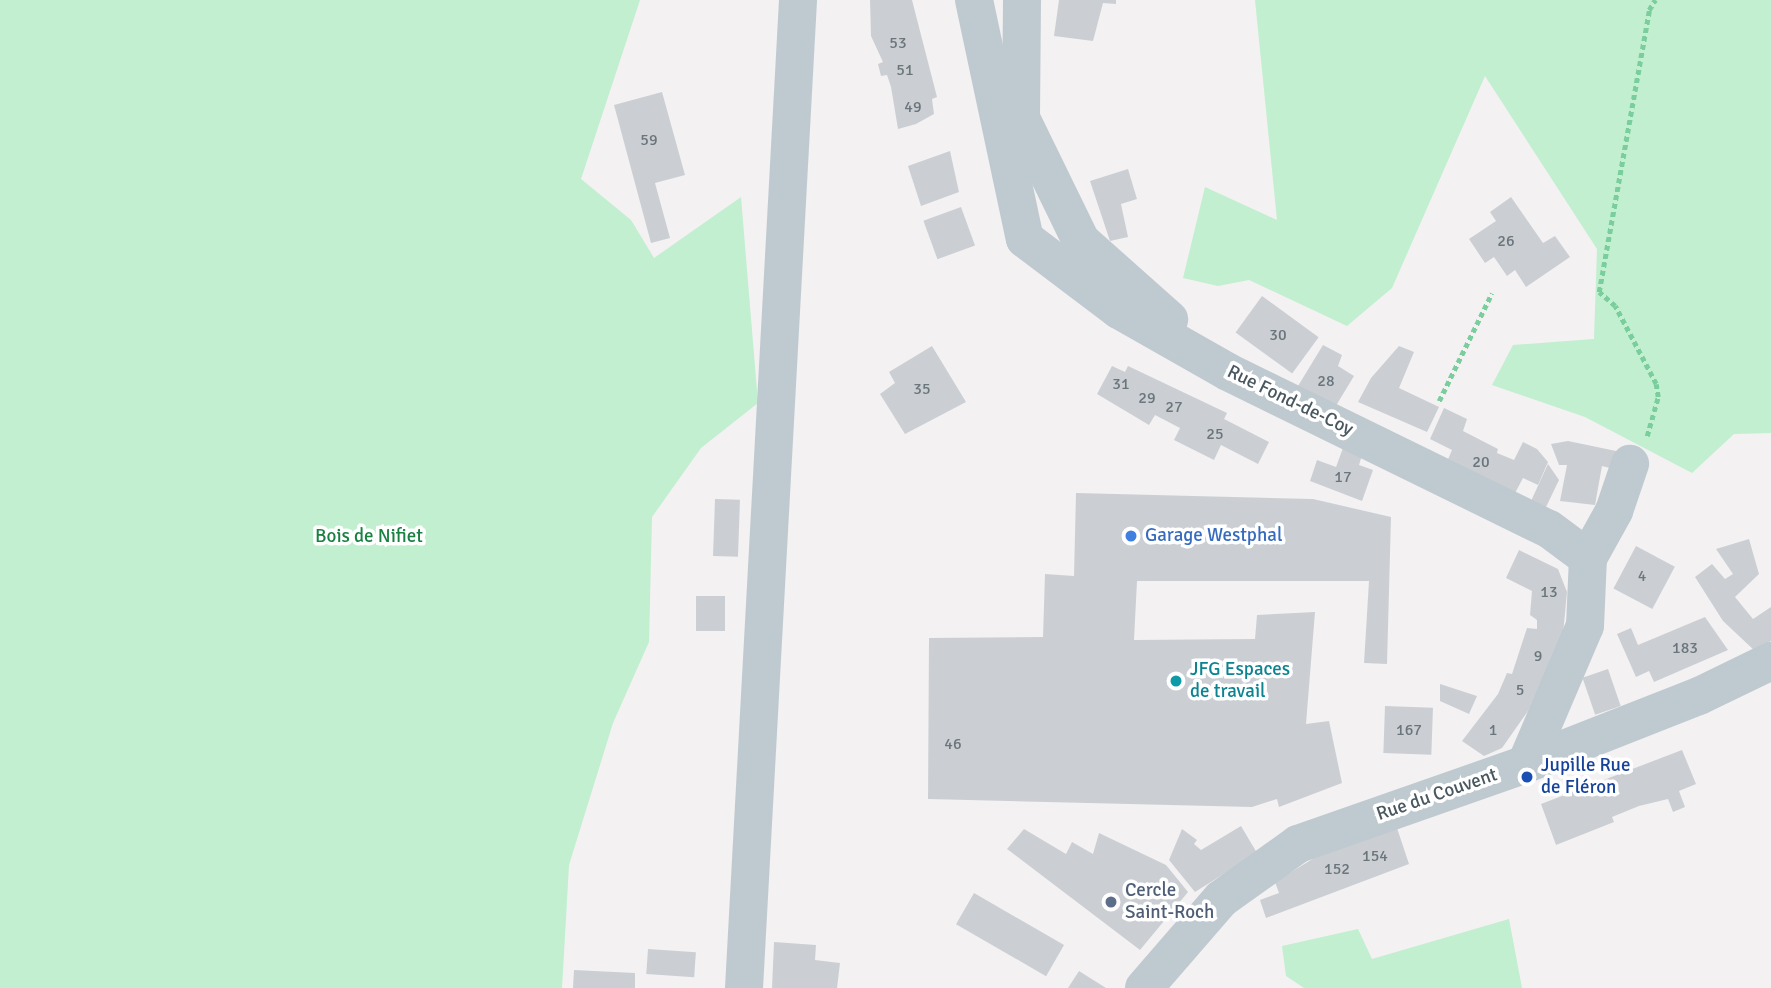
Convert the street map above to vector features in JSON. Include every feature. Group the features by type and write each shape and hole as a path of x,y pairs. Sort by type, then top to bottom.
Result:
{"street":[{"path":"744,988 798,0"},
{"name":"Rue Fond-de-Coy","path":"974,0 1025,239 1119,310 1228,372 1549,529 1588,558"},
{"path":"1022,0 1021,118 1081,241 1228,372"},
{"path":"1526,764 1585,626 1588,558 1614,511 1630,464"},
{"name":"Rue du Couvent","path":"1144,988 1221,899 1298,844 1526,764 1699,696 1771,661"}],"path":[{"path":"1630,464 1647,436 1658,397 1656,384 1615,306 1599,292 1649,10 1655,0"},
{"path":"1439,401 1492,293"}],"green space":[{"name":"Bois de Nifiet","path":"0,0 640,0 581,179 631,220 654,258 741,197 758,403 701,448 652,517 649,642 613,723 569,865 562,988 0,988"},
{"path":"1255,0 1771,0 1771,433 1734,434 1692,473 1585,417 1492,385 1513,345 1594,339 1597,249 1485,76 1392,288 1347,326 1249,280 1218,286 1183,278 1205,187 1277,220"},
{"path":"1509,919 1522,988 1304,988 1286,976 1282,946 1358,929 1372,959"}],"building":[{"path":"870,0 912,0 937,97 932,99 934,114 916,124 898,129 891,87 887,75 881,76 878,64 883,62 871,36"},
{"path":"1059,0 1116,0 1116,4 1103,3 1093,41 1054,36"},
{"path":"662,92 685,175 655,183 670,238 651,243 614,105"},
{"path":"950,151 959,192 921,206 908,166"},
{"path":"1128,169 1137,199 1121,204 1128,237 1110,241 1090,181"},
{"path":"1511,197 1543,243 1555,236 1570,257 1526,287 1515,270 1507,276 1494,257 1485,263 1469,239 1496,221 1490,212"},
{"path":"961,207 975,246 937,259 923,221"},
{"path":"1262,296 1319,337 1292,374 1236,332"},
{"path":"1323,345 1342,355 1338,366 1354,376 1334,409 1298,386"},
{"path":"932,346 966,402 905,434 880,394 895,383 889,372"},
{"path":"1399,346 1414,352 1399,388 1439,407 1427,432 1358,402 1371,378"},
{"path":"1112,366 1125,372 1128,366 1227,413 1224,419 1269,442 1258,464 1221,445 1214,460 1174,440 1180,428 1155,415 1149,425 1097,394"},
{"path":"1444,408 1467,419 1463,431 1498,449 1497,453 1514,460 1523,442 1537,449 1548,462 1538,485 1523,478 1513,497 1446,464 1452,450 1430,439"},
{"path":"1568,441 1621,452 1618,470 1602,466 1595,505 1560,501 1567,465 1559,465 1551,444"},
{"path":"1343,448 1362,455 1359,465 1373,470 1362,501 1310,481 1317,460 1336,467"},
{"path":"1548,464 1559,480 1546,507 1531,501"},
{"name":"JFG Espaces de travail","path":"1076,493 1313,499 1391,517 1387,664 1364,663 1369,581 1137,581 1134,640 1255,639 1257,615 1315,612 1306,724 1329,721 1342,783 1279,807 1277,799 1252,807 928,799 929,638 1043,637 1045,574 1074,576"},
{"path":"715,499 740,500 738,557 713,556"},
{"path":"1749,539 1759,574 1735,597 1753,619 1771,607 1771,641 1755,651 1723,621 1695,577 1712,564 1725,579 1733,574 1716,549"},
{"path":"1636,546 1675,567 1652,609 1613,588"},
{"path":"1519,550 1558,569 1567,592 1563,634 1528,711 1502,748 1484,756 1462,741 1498,694 1507,673 1512,674 1527,628 1537,629 1537,620 1530,615 1532,591 1506,578"},
{"path":"696,596 725,596 725,631 696,631"},
{"path":"1705,617 1728,650 1654,682 1649,671 1636,677 1617,634 1631,628 1638,645"},
{"path":"1608,669 1621,706 1595,715 1582,678"},
{"path":"1440,684 1477,696 1469,714 1440,701"},
{"path":"1385,706 1433,708 1431,755 1383,753"},
{"path":"1682,750 1696,784 1679,791 1685,807 1673,812 1668,799 1639,806 1612,817 1614,822 1556,845 1541,804"},
{"path":"1241,826 1257,853 1195,892 1169,860 1182,829 1197,840 1194,844 1201,850"},
{"path":"1397,828 1409,864 1266,918 1260,900 1279,893 1275,882 1319,855"},
{"name":"Cercle Saint-Roch","path":"1024,829 1066,854 1072,842 1093,854 1099,833 1166,865 1188,892 1140,950 1007,849"},
{"path":"974,893 1064,945 1046,976 956,924"},
{"path":"774,942 816,945 815,960 840,963 837,988 772,988"},
{"path":"648,949 696,952 694,977 646,974"},
{"path":"574,970 635,973 635,988 573,988"},
{"path":"1079,971 1106,988 1068,988"}],"place":[{"name":"Garage Westphal","path":"1131,536"},
{"name":"JFG Espaces de travail","path":"1176,681"},
{"name":"Jupille Rue de Fléron","path":"1527,777"},
{"name":"Cercle Saint-Roch","path":"1111,902"}]}
